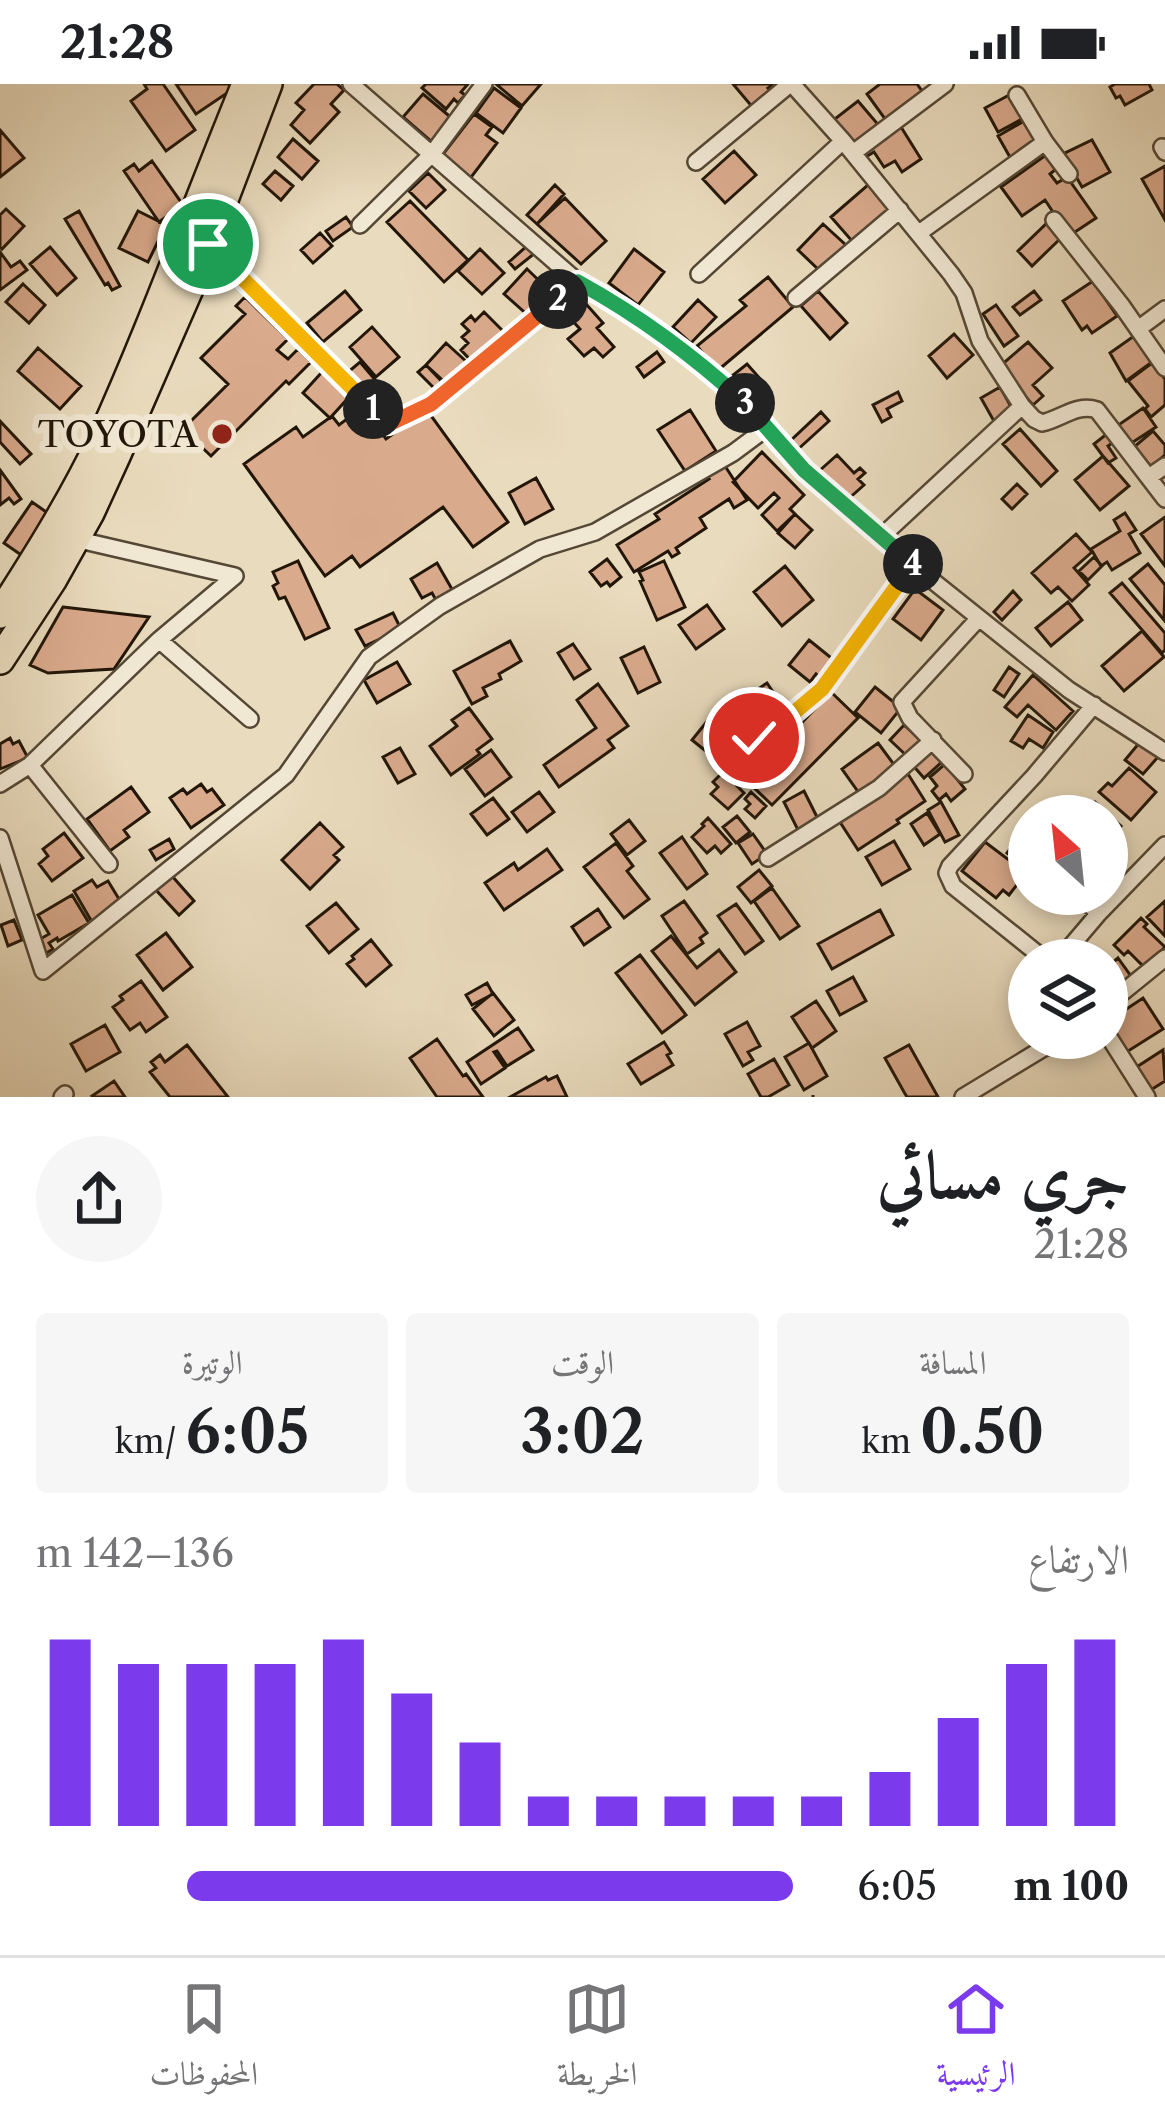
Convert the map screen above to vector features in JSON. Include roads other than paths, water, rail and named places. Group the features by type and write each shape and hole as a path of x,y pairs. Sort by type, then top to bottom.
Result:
{"highway":[{"path":"0,614 54,531 99,443 246,84"},
{"path":"0,660 75,539 152,379 268,84"}],"street":[{"path":"351,84 578,282 704,366 804,470 914,565 1069,690 1165,752"},
{"path":"359,225 432,154 484,84"},
{"path":"696,162 791,84 848,147 964,293 980,341 1022,406 1042,423 1079,408 1097,410 1165,499"},
{"path":"699,274 848,147 945,84"},
{"path":"1017,95 1069,174"},
{"path":"919,233 1045,142"},
{"path":"796,298 900,210"},
{"path":"1054,220 1165,368"},
{"path":"208,244 389,424 431,404 578,282"},
{"path":"1138,329 1165,309"},
{"path":"881,537 1022,406"},
{"path":"0,838 43,971 286,775 370,657 440,606 540,549 595,532 768,428"},
{"path":"1149,477 1165,466"},
{"path":"0,784 30,765 159,640 236,575 75,539"},
{"path":"754,738 822,689 914,565"},
{"path":"964,774 910,718 902,702 979,618"},
{"path":"159,640 250,719"},
{"path":"1019,939 953,886 947,873 1094,705"},
{"path":"768,858 878,788 933,740"},
{"path":"30,765 109,864"},
{"path":"1128,883 1165,844"},
{"path":"1077,939 1097,915"},
{"path":"1128,988 1165,958"},
{"path":"963,1097 1026,1059"},
{"path":"1123,1059 1147,1097"}],"place":[{"name":"TOYOTA","path":"222,434"}]}
